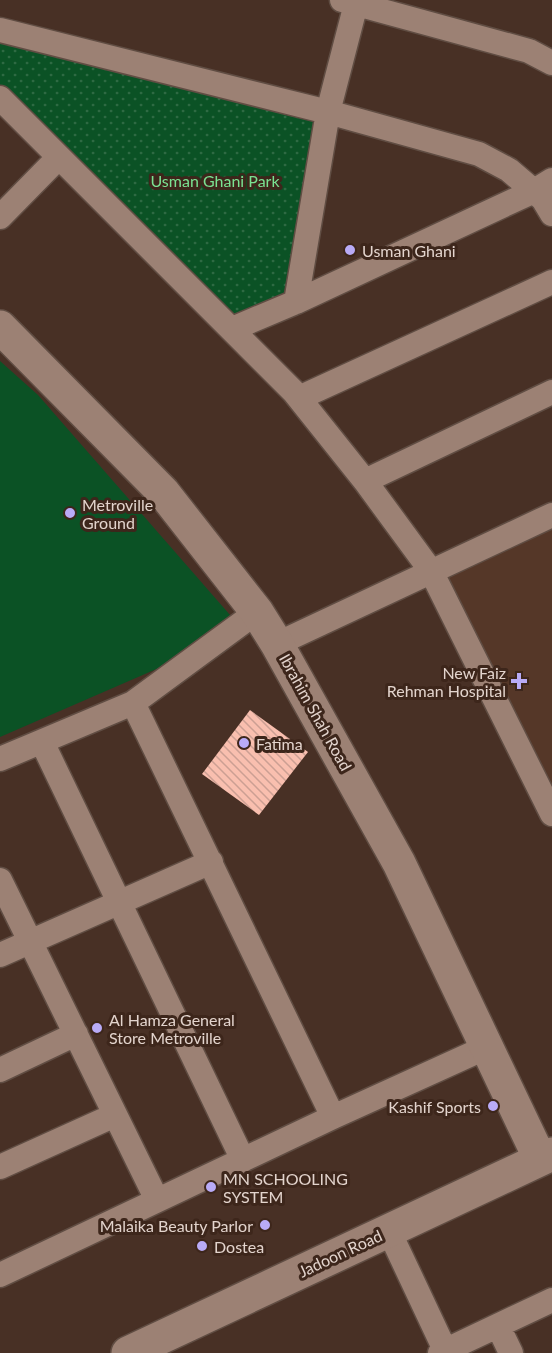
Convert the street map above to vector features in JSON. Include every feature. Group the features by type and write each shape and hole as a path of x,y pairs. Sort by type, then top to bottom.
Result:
{"street":[{"path":"297,302 328,112 351,1 529,51 552,63"},
{"path":"0,30 328,112 479,154 543,186"},
{"path":"0,98 299,398 365,481 431,571 552,814"},
{"path":"0,217 59,157"},
{"path":"543,186 543,199 552,214"},
{"path":"232,329 297,302 543,186"},
{"path":"299,398 552,282"},
{"name":"Ibrahim Shah Road","path":"0,327 163,492 257,612 278,644 399,863 487,1047 546,1157"},
{"path":"365,481 552,392"},
{"path":"278,644 552,515"},
{"path":"0,759 133,703 257,612"},
{"path":"133,703 333,1117"},
{"path":"42,742 243,1160"},
{"path":"0,955 118,901 211,862"},
{"path":"0,880 157,1200"},
{"path":"0,1070 75,1034"},
{"path":"0,1275 333,1117 487,1047"},
{"path":"0,1167 115,1115"},
{"name":"Jadoon Road","path":"128,1353 546,1157"},
{"path":"389,1231 442,1352 552,1300"},
{"path":"498,1326 511,1353"}],"shaded area":[{"name":"New Faiz Rehman Hospital","path":"552,515 552,791 431,571"}],"green space":[{"name":"Usman Ghani Park","path":"0,30 329,112 280,308 232,329 0,102"},
{"name":"Metroville Ground","path":"0,361 38,395 244,631 0,737"}],"building":[{"path":"250,710 308,752 259,815 202,774"}],"place":[{"name":"Usman Ghani","path":"350,250"},
{"name":"Metroville Ground","path":"70,513"},
{"name":"New Faiz Rehman Hospital","path":"519,681"},
{"name":"Fatima","path":"244,743"},
{"name":"Al Hamza General Store Metroville","path":"97,1028"},
{"name":"Kashif Sports","path":"493,1106"},
{"name":"MN SCHOOLING SYSTEM","path":"211,1187"},
{"name":"Malaika Beauty Parlor","path":"265,1225"},
{"name":"Dostea","path":"202,1246"}]}
